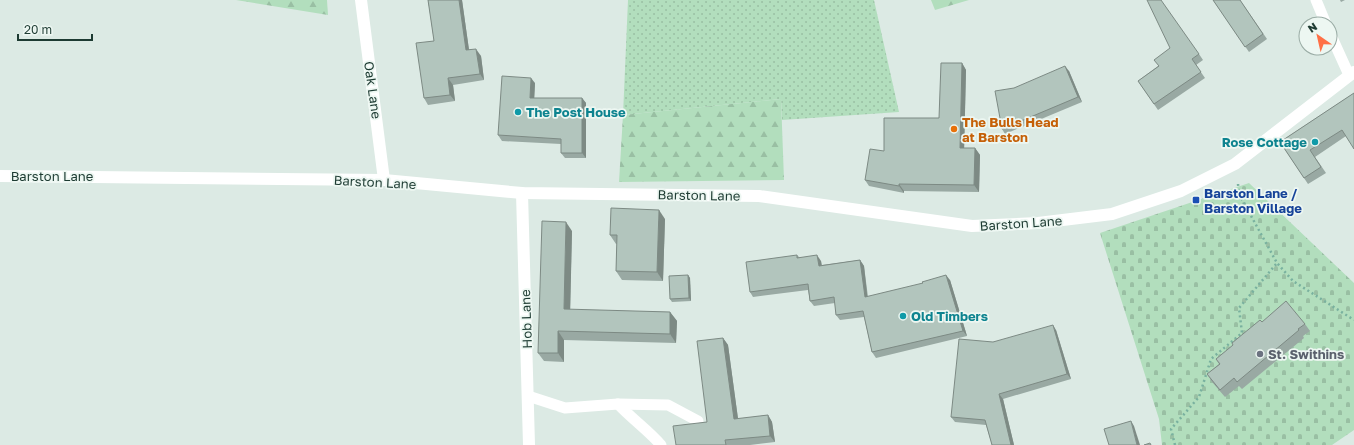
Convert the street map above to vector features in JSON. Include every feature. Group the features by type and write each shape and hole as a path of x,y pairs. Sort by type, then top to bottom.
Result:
{"street":[{"name":"Oak Lane","path":"361,0 384,180"},
{"name":"Barston Lane","path":"0,176 384,180 522,193 759,196 972,226 1023,224 1112,214 1181,191 1235,164 1352,73"},
{"name":"Hob Lane","path":"522,193 529,445"}],"lane":[{"path":"1316,0 1323,16"},
{"path":"1338,48 1352,73"},
{"path":"528,396 565,408 618,404 668,404 698,421"},
{"path":"618,404 633,420 650,432 660,445"}],"path":[{"path":"1235,164 1239,194 1277,263 1293,281 1354,320"},
{"path":"1175,445 1171,429 1199,397 1211,359 1242,333 1239,308 1277,263"}],"green space":[{"path":"236,0 327,0 328,15"},
{"path":"628,0 874,0 899,112 782,120 781,99 623,115"},
{"path":"931,0 969,0 935,10"},
{"path":"781,99 784,180 619,182 623,115"},
{"path":"1249,183 1354,283 1354,430 1332,445 1162,445 1159,419 1100,233"}],"building":[{"path":"428,0 459,0 466,50 476,49 480,74 448,78 450,95 424,98 416,43 434,41"},
{"path":"1147,0 1161,0 1199,54 1192,59 1201,72 1154,104 1138,81 1159,66 1154,60 1170,48"},
{"path":"1213,0 1240,0 1263,34 1245,47"},
{"path":"941,63 962,63 960,148 975,148 974,185 899,184 899,186 865,180 870,149 884,151 884,118 939,118"},
{"path":"1065,66 1078,97 1002,129 995,91 1014,88"},
{"path":"502,76 531,78 530,98 582,98 582,153 561,153 561,139 498,135"},
{"name":"Rose Cottage","path":"1354,93 1354,149 1342,130 1310,150 1321,167 1304,178 1280,142"},
{"path":"611,208 659,210 657,272 616,271 617,235 610,235"},
{"path":"542,221 566,222 564,309 670,312 670,334 558,331 558,353 538,353"},
{"path":"797,255 797,258 817,255 819,266 860,260 865,297 923,283 922,282 946,275 963,331 872,352 863,311 836,315 834,297 810,301 808,284 750,292 746,262"},
{"path":"688,275 689,298 670,299 669,276"},
{"name":"St. Swithins","path":"1286,301 1305,324 1237,382 1234,378 1220,390 1207,374 1220,364 1216,359 1233,345 1232,343 1260,320 1262,322"},
{"path":"1053,325 1067,374 999,394 1011,445 992,445 985,420 951,417 959,339 993,342"},
{"path":"723,338 734,419 768,415 770,436 725,440 726,445 676,445 673,426 707,422 697,341"},
{"path":"1131,421 1137,445 1109,445 1104,429"}],"place":[{"name":"The Post House","path":"518,112"},
{"name":"The Bulls Head at Barston","path":"954,129"},
{"name":"Rose Cottage","path":"1315,142"},
{"name":"Barston Lane / Barston Village","path":"1196,200"},
{"name":"Old Timbers","path":"903,316"},
{"name":"St. Swithins","path":"1260,354"}]}
